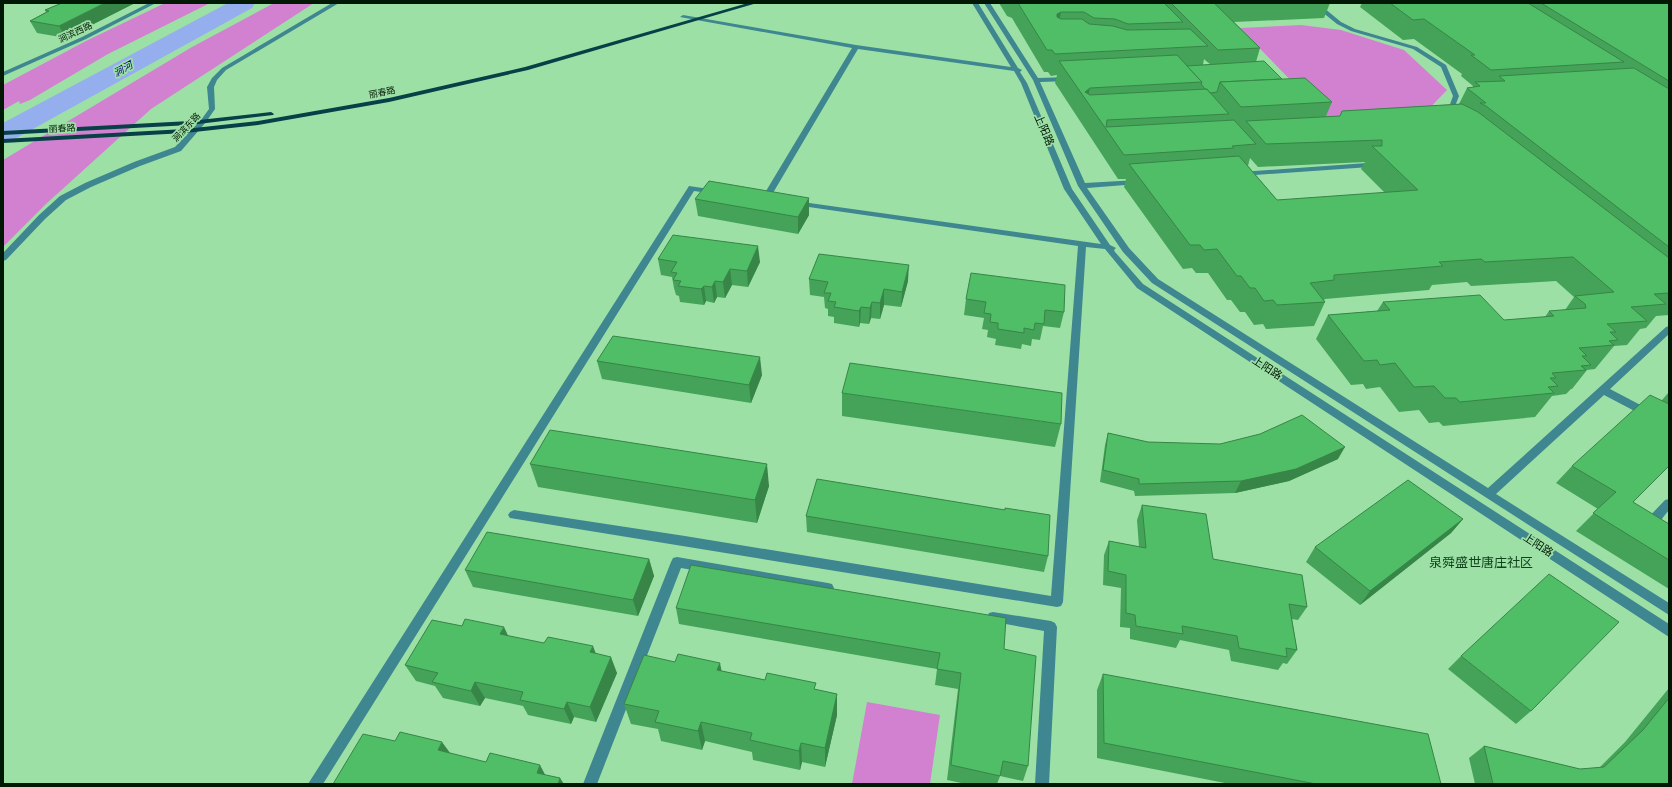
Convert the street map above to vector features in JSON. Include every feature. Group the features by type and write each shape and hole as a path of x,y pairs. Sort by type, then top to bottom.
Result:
{"main road":[{"name":"丽春路","path":"3,133 190,123 263,116 392,93 527,62 735,3"},
{"name":"丽春路","path":"3,141 185,131 258,123 389,100 526,69 754,3"}],"street":[{"name":"涧滨西路","path":"3,74 84,38 153,3"},
{"name":"涧滨东路","path":"3,258 42,217 63,198 88,185 137,164 178,149 204,121 212,109 210,91 211,81 224,69 336,3"},
{"name":"上阳路","path":"975,3 1024,83 1068,189 1108,248 1140,286 1669,631"},
{"name":"上阳路","path":"987,3 1036,80 1082,186 1126,250 1155,281 1669,610"},
{"path":"1314,3 1339,23 1353,30 1415,48 1444,66 1456,96 1447,121"},
{"path":"1306,4 1320,3"},
{"path":"683,17 856,47 1030,71"},
{"path":"751,196 769,199 856,47"},
{"path":"1036,80 1074,78"},
{"path":"1456,96 1464,95"},
{"path":"1233,175 1254,170 1367,165"},
{"path":"1082,186 1145,181"},
{"path":"315,784 692,188 721,192"},
{"path":"789,202 1082,245 1126,250"},
{"path":"514,514 1057,602 1082,245"},
{"path":"1489,494 1669,329"},
{"path":"1602,390 1669,425"},
{"path":"1649,524 1669,503"},
{"path":"590,784 677,562 841,590"},
{"path":"981,614 1051,626 1042,784"}],"shaded area":[{"path":"165,3 210,3 108,54 30,100 20,104 19,101 3,110 3,85 86,41"},
{"path":"274,3 314,3 151,109 46,204 3,247 3,160 192,47"},
{"path":"1301,25 1341,30 1404,50 1447,90 1422,116 1329,120 1240,28"},
{"path":"867,702 940,715 930,784 852,784"}],"building":[{"path":"62,3 105,3 59,26 30,21 49,11 45,10"},
{"path":"1018,3 1164,3 1183,22 1128,24 1115,19 1094,18 1084,12 1061,12 1057,14 1057,17 1061,19 1082,19 1089,24 1113,26 1127,30 1190,29 1208,46 1055,54 1052,50 1047,50"},
{"path":"1171,3 1214,3 1260,48 1218,50"},
{"path":"1390,3 1528,3 1624,62 1491,70 1471,55 1475,55 1424,19 1413,20"},
{"path":"1541,3 1669,3 1669,81"},
{"path":"1177,55 1202,82 1090,88 1085,92 1090,95 1207,89 1229,114 1107,120 1106,127 1234,120 1256,144 1232,146 1234,148 1124,155 1059,61"},
{"path":"1264,61 1282,79 1220,82 1217,92 1210,93 1207,89 1205,89 1201,84 1202,82 1187,66"},
{"path":"1634,68 1669,89 1669,247 1486,106 1480,103 1486,103 1467,88 1480,86 1475,82 1505,81 1499,76"},
{"path":"1305,78 1332,102 1241,107 1220,82"},
{"path":"1462,104 1478,112 1669,258 1669,293 1654,294 1666,304 1631,307 1647,321 1607,324 1616,332 1610,332 1618,340 1609,341 1614,345 1579,348 1587,356 1582,356 1591,365 1581,366 1586,370 1552,373 1556,378 1550,378 1558,386 1548,387 1554,393 1460,402 1456,398 1445,398 1434,386 1414,387 1395,363 1380,365 1377,360 1364,361 1328,315 1390,310 1383,302 1480,295 1504,320 1554,316 1549,311 1586,308 1585,304 1575,296 1614,292 1573,257 1485,262 1481,259 1439,262 1443,266 1334,275 1334,280 1310,283 1325,302 1277,305 1273,300 1264,301 1255,288 1250,288 1241,276 1237,276 1217,249 1204,250 1200,245 1190,245 1129,164 1239,156 1277,200 1418,190 1372,146 1382,146 1382,140 1266,144 1246,121 1340,116 1342,111"},
{"path":"709,181 809,198 798,217 695,199"},
{"path":"673,235 758,246 747,271 730,269 723,282 715,281 712,287 704,286 701,289 678,286 681,281 673,280 677,273 671,272 677,262 658,259"},
{"path":"819,254 909,265 902,292 884,289 880,303 872,302 870,308 861,307 859,311 834,307 836,302 828,301 831,293 824,293 828,282 809,279"},
{"path":"971,273 1065,285 1064,312 1045,310 1044,324 1035,323 1034,330 1024,328 1024,333 998,329 998,323 990,322 991,314 984,313 986,302 966,299"},
{"path":"613,336 760,357 749,385 597,361"},
{"path":"850,363 1062,393 1061,424 842,393"},
{"path":"1650,395 1669,404 1669,466 1633,502 1669,524 1669,560 1593,513 1616,492 1572,466"},
{"path":"1302,415 1345,447 1296,469 1241,481 1139,484 1139,479 1103,470 1108,433 1148,442 1220,444 1260,434"},
{"path":"550,430 767,464 755,500 530,464"},
{"path":"817,479 1005,510 1005,508 1050,515 1048,556 806,516"},
{"path":"1408,480 1463,519 1370,591 1315,547"},
{"path":"1142,505 1206,514 1213,559 1302,575 1307,607 1289,604 1297,650 1286,648 1287,657 1239,648 1237,636 1182,626 1183,634 1136,626 1135,615 1126,613 1126,575 1108,571 1109,541 1146,548"},
{"path":"487,532 649,559 633,600 465,570"},
{"path":"691,565 1006,618 1004,649 1036,656 1028,766 1003,761 1000,776 951,765 961,673 937,669 940,653 676,608"},
{"path":"1549,574 1619,622 1531,711 1461,656"},
{"path":"465,619 504,627 500,634 544,643 548,637 593,646 590,652 611,657 590,707 567,702 564,709 520,700 523,692 475,682 471,691 432,682 438,673 405,665 432,620 462,626"},
{"path":"678,654 720,663 717,670 765,680 767,673 816,683 814,689 837,694 825,748 801,743 799,751 750,740 752,733 701,722 698,731 655,722 659,711 624,704 644,655 675,662"},
{"path":"1103,674 1428,734 1441,784 1316,784 1104,743"},
{"path":"1669,698 1669,784 1493,784 1484,746 1580,769 1604,767 1643,730"},
{"path":"400,732 442,742 438,750 486,762 490,753 540,765 537,773 560,778 558,784 333,784 363,734 395,741"}],"waterway":[{"name":"涧河","path":"3,134 244,3"}],"district":[{"name":"泉舜盛世唐庄社区","path":"1481,562"}]}
